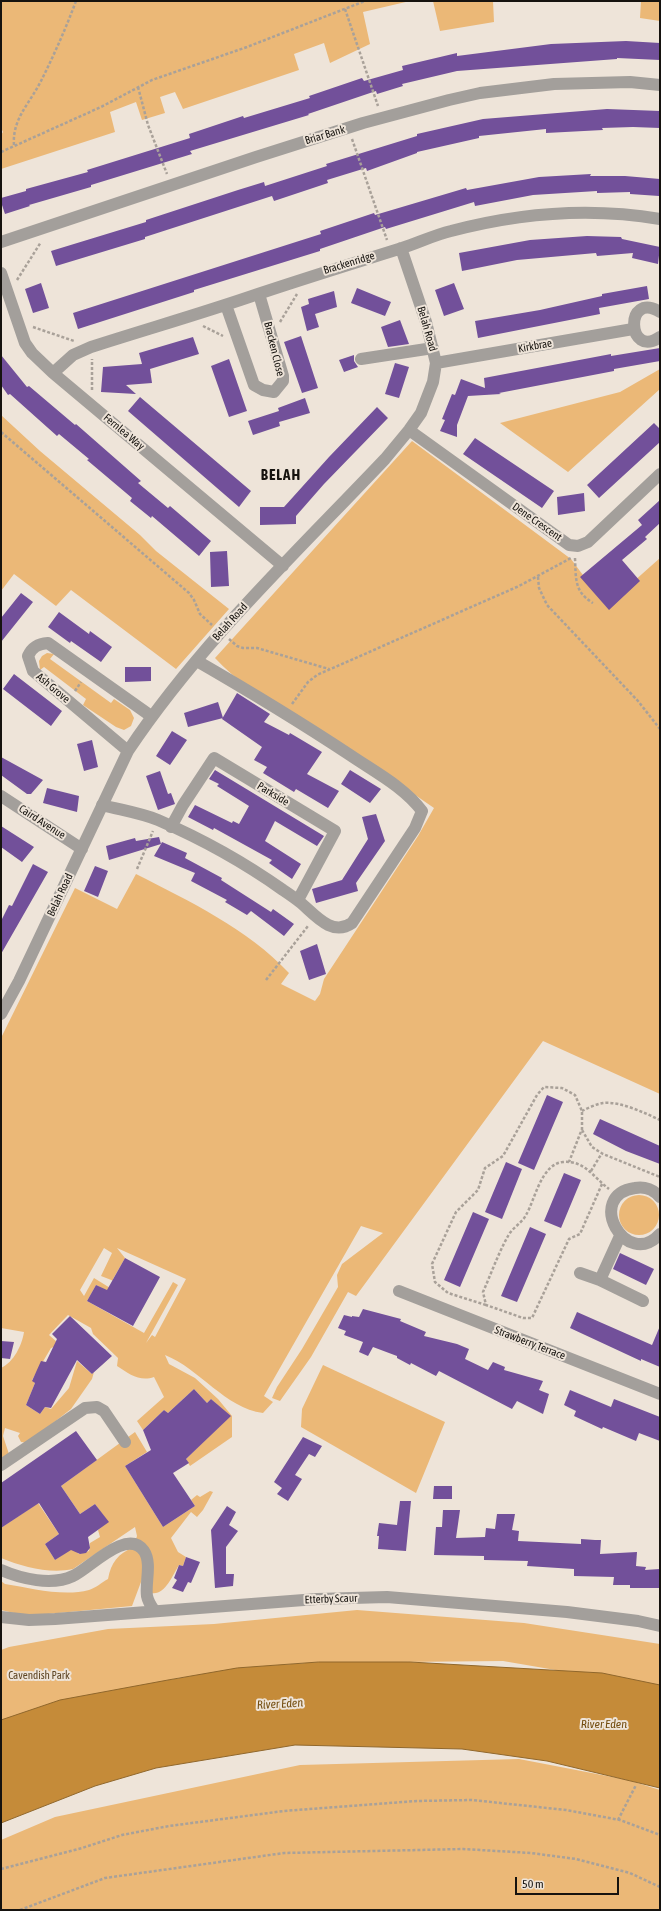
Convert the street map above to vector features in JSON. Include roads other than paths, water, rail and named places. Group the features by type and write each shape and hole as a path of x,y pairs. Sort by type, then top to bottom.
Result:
{"street":[{"name":"Briar Bank","path":"1,242 348,128 480,93 554,84 630,82 660,85"},
{"name":"Brackenridge","path":"53,373 73,355 92,347 226,305 449,231 495,220 538,214 584,212 660,219"},
{"name":"Belah Road","path":"1,1014 19,981 128,751 151,716 220,632 385,459 421,413 433,382 436,363 433,348 396,249"},
{"name":"Fernlea Way","path":"1,273 25,343 32,353 53,373 283,566"},
{"name":"Bracken Close","path":"226,305 254,385 263,390 274,392 279,388 283,381 283,376 259,294"},
{"path":"660,312 650,308 640,311 634,318 633,329 636,334 645,340 656,340 660,337"},
{"name":"Kirkbrae","path":"436,363 633,329"},
{"path":"361,359 433,348"},
{"name":"Dene Crescent","path":"409,430 569,545 578,546 588,542 660,474"},
{"name":"Ash Grove","path":"128,751 34,671 28,656 31,650 36,645 48,643 151,716"},
{"path":"102,805 158,820 232,857 298,900 324,924 331,927 341,928 352,923 415,828 422,811 413,800 383,777 286,713 197,661"},
{"name":"Parkside","path":"171,827 182,805 214,758 335,831 298,900"},
{"name":"Caird Avenue","path":"1,796 82,849"},
{"path":"660,1197 649,1189 639,1187 630,1188 619,1196 612,1209 611,1219 614,1228 620,1236 635,1243 644,1243 652,1240 660,1234"},
{"path":"600,1280 620,1236"},
{"path":"580,1273 600,1280 643,1301"},
{"name":"Strawberry Terrace","path":"399,1291 660,1394"},
{"path":"1,1465 86,1408 97,1407 104,1411 125,1442"},
{"path":"1,1570 30,1579 62,1579 73,1576 111,1550 124,1544 137,1544 144,1551 148,1561 148,1598 154,1610"},
{"name":"Etterby Scaur","path":"1,1617 29,1620 55,1619 154,1610 317,1599 387,1597 567,1612 638,1621 660,1626"}],"water":[{"name":"River Eden","path":"319,1662 410,1662 602,1673 660,1685 660,1788 547,1761 462,1749 295,1745 156,1768 95,1786 1,1823 1,1720 60,1700 168,1680 237,1668"}],"district":[{"name":"BELAH","path":"281,475"}],"park label":[{"name":"Cavendish Park","path":"39,1676"}]}
